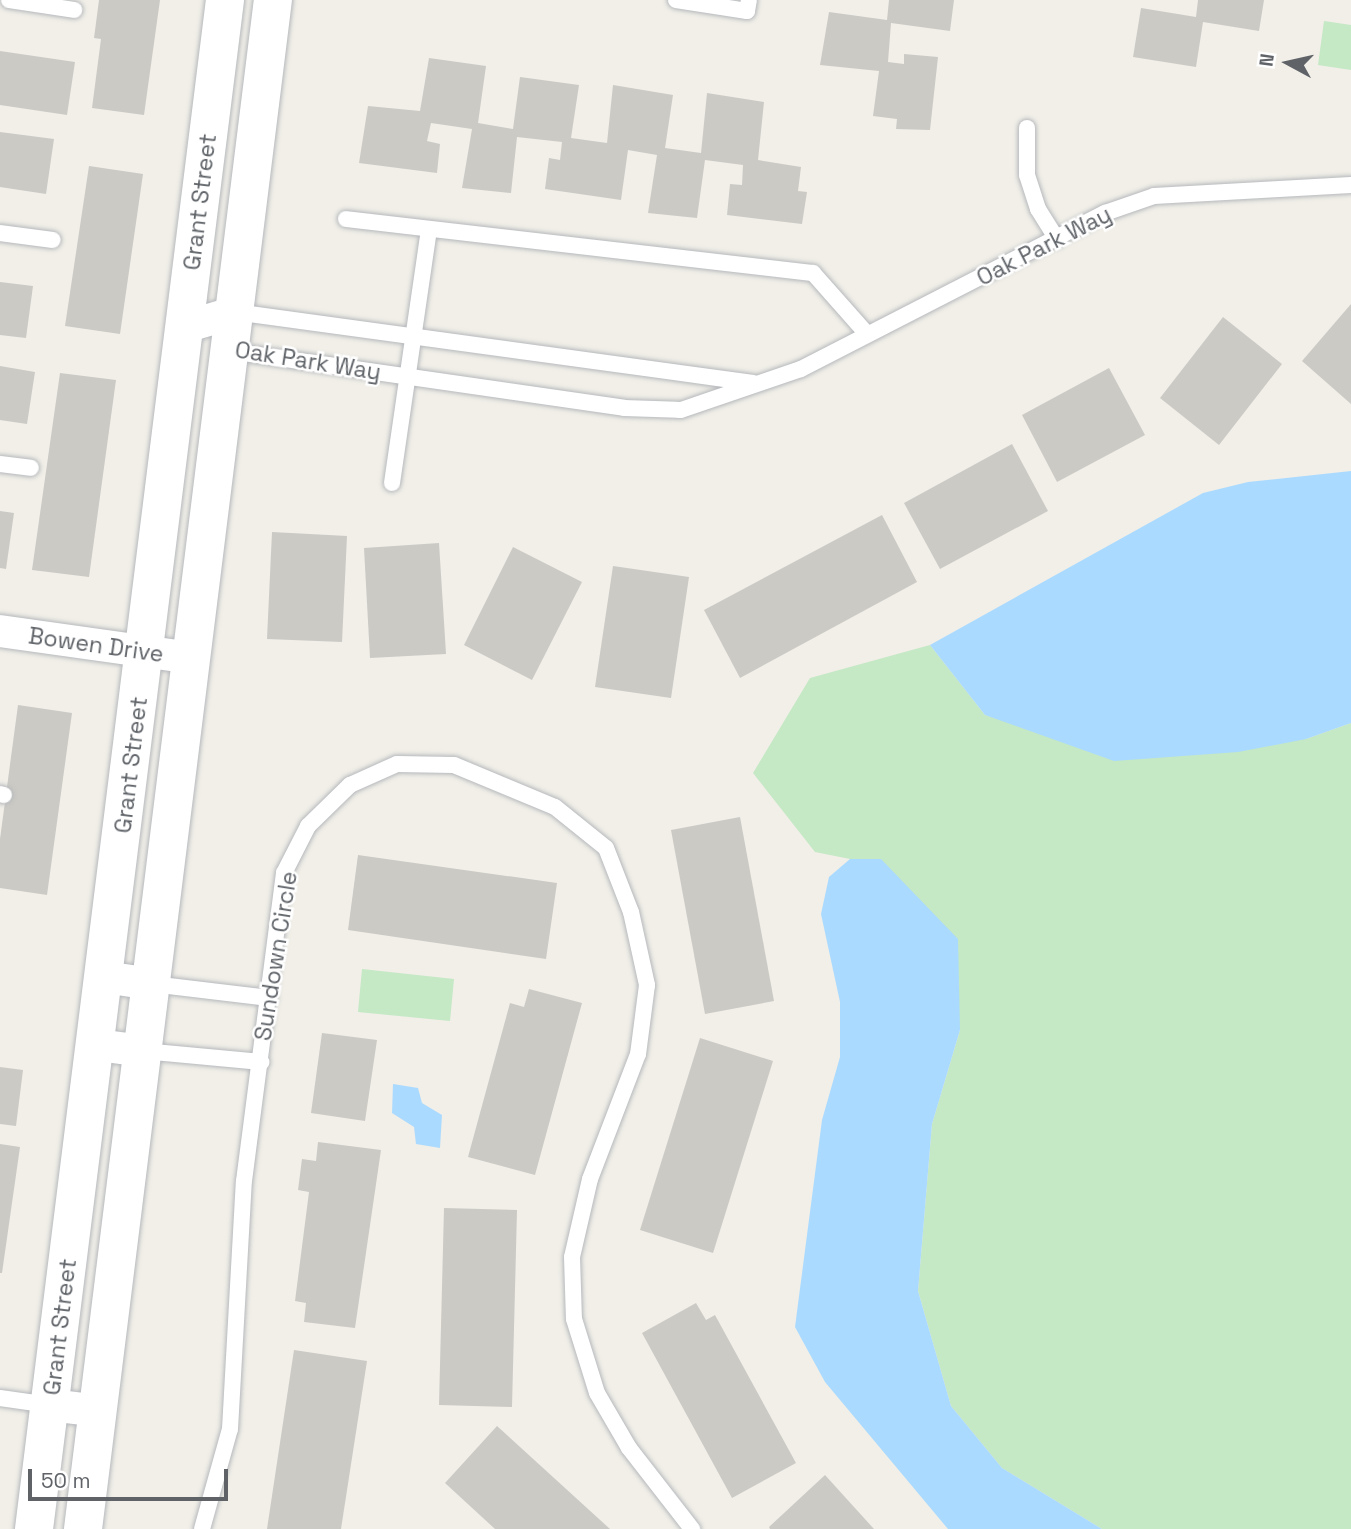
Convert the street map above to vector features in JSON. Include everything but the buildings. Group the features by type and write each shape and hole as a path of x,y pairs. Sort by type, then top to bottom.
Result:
{"street":[{"name":"Grant Street","path":"34,1529 97,1045 225,0"},
{"name":"Grant Street","path":"83,1529 274,0"},
{"name":"Oak Park Way","path":"185,327 235,312"},
{"name":"Oak Park Way","path":"185,327 230,351"},
{"name":"Bowen Drive","path":"0,631 192,658"},
{"path":"104,977 152,984"},
{"path":"97,1045 143,1051"},
{"path":"50,1405 99,1411"}],"lane":[{"path":"9,0 74,10"},
{"path":"676,0 748,5"},
{"path":"1027,128 1027,174 1038,209 1057,240"},
{"name":"Oak Park Way","path":"230,351 624,408 681,410 801,369 1057,240 1105,213 1154,196 1351,185"},
{"path":"346,219 813,273 867,334"},
{"path":"392,483 429,230"},
{"path":"0,233 53,240"},
{"name":"Oak Park Way","path":"235,312 758,384"},
{"path":"0,464 31,468"},
{"name":"Sundown Circle","path":"202,1529 230,1429 244,1181 284,873 308,826 350,785 397,764 454,765 555,807 606,848 631,912 647,985 638,1054 590,1179 572,1258 574,1319 597,1392 637,1459 692,1529"},
{"path":"152,984 269,998"},
{"path":"143,1051 261,1062"},
{"path":"0,1398 50,1405"}],"green space":[{"path":"1324,21 1351,25 1351,70 1318,65"},
{"path":"930,645 985,715 1033,729 1306,739 1351,723 1351,1529 1102,1529 1002,1468 951,1406 918,1291 932,1124 960,1030 881,859 850,859 815,852 753,773 810,678"},
{"path":"362,969 454,979 450,1021 358,1012"}],"water":[{"path":"1351,471 1351,723 1306,739 1238,752 1114,761 985,715 930,645 1203,493 1248,482"},
{"path":"850,859 881,859 958,939 960,1030 932,1124 918,1291 951,1406 1002,1468 1102,1529 948,1529 825,1382 795,1327 822,1120 840,1057 840,1002 821,914 829,877"},
{"path":"393,1084 418,1088 422,1103 442,1115 440,1148 416,1144 414,1127 392,1113"}]}
